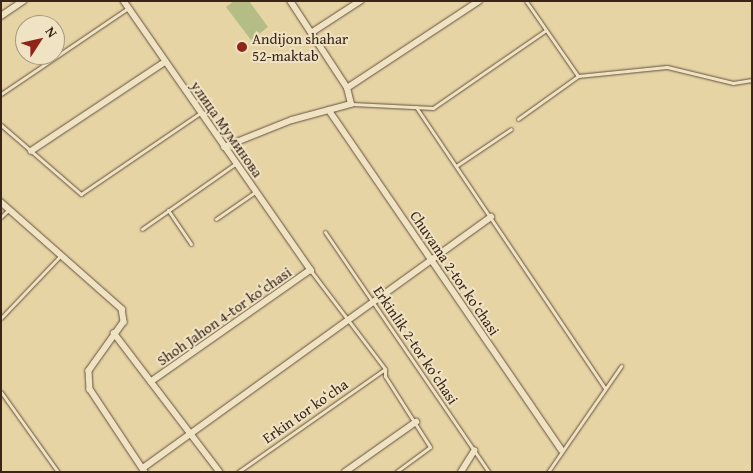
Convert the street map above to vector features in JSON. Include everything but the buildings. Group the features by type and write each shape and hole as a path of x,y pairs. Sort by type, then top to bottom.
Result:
{"street":[{"path":"1,16 23,1"},
{"path":"224,147 351,104 347,88 290,1"},
{"path":"311,34 360,1"},
{"path":"347,88 479,1"},
{"name":"улица Муминова","path":"128,4 235,164 311,270"},
{"path":"31,152 165,62"},
{"name":"Chuvama 2-tor koʻchasi","path":"329,110 562,450"},
{"path":"1,202 122,309 124,322 88,370 90,389 144,470 189,432 491,217"},
{"name":"Shoh Jahon 4-tor koʻchasi","path":"151,382 311,270"},
{"path":"114,333 220,472"},
{"path":"345,472 416,422"},
{"path":"461,472 474,451"}],"lane":[{"path":"526,1 578,76"},
{"path":"1,94 128,4"},
{"path":"351,104 434,108 546,30"},
{"path":"518,119 578,76 667,67 733,83 752,80"},
{"path":"416,107 605,388"},
{"path":"1,125 81,194 200,113"},
{"path":"456,166 511,129"},
{"path":"142,229 235,164"},
{"path":"216,219 255,192"},
{"path":"1,217 9,209"},
{"path":"168,210 191,244"},
{"name":"Erkinlik 2-tor koʻchasi","path":"325,232 489,472"},
{"path":"1,318 61,255"},
{"path":"311,270 350,319 385,369 385,376 416,422 430,447 396,472"},
{"path":"548,472 621,366"},
{"name":"Erkin tor koʻcha","path":"238,472 385,369"},
{"path":"1,392 58,472"}],"green space":[{"path":"234,1 249,1 268,27 251,40 226,7"}],"place":[{"name":"Andijon shahar 52-maktab","path":"242,47"}]}
